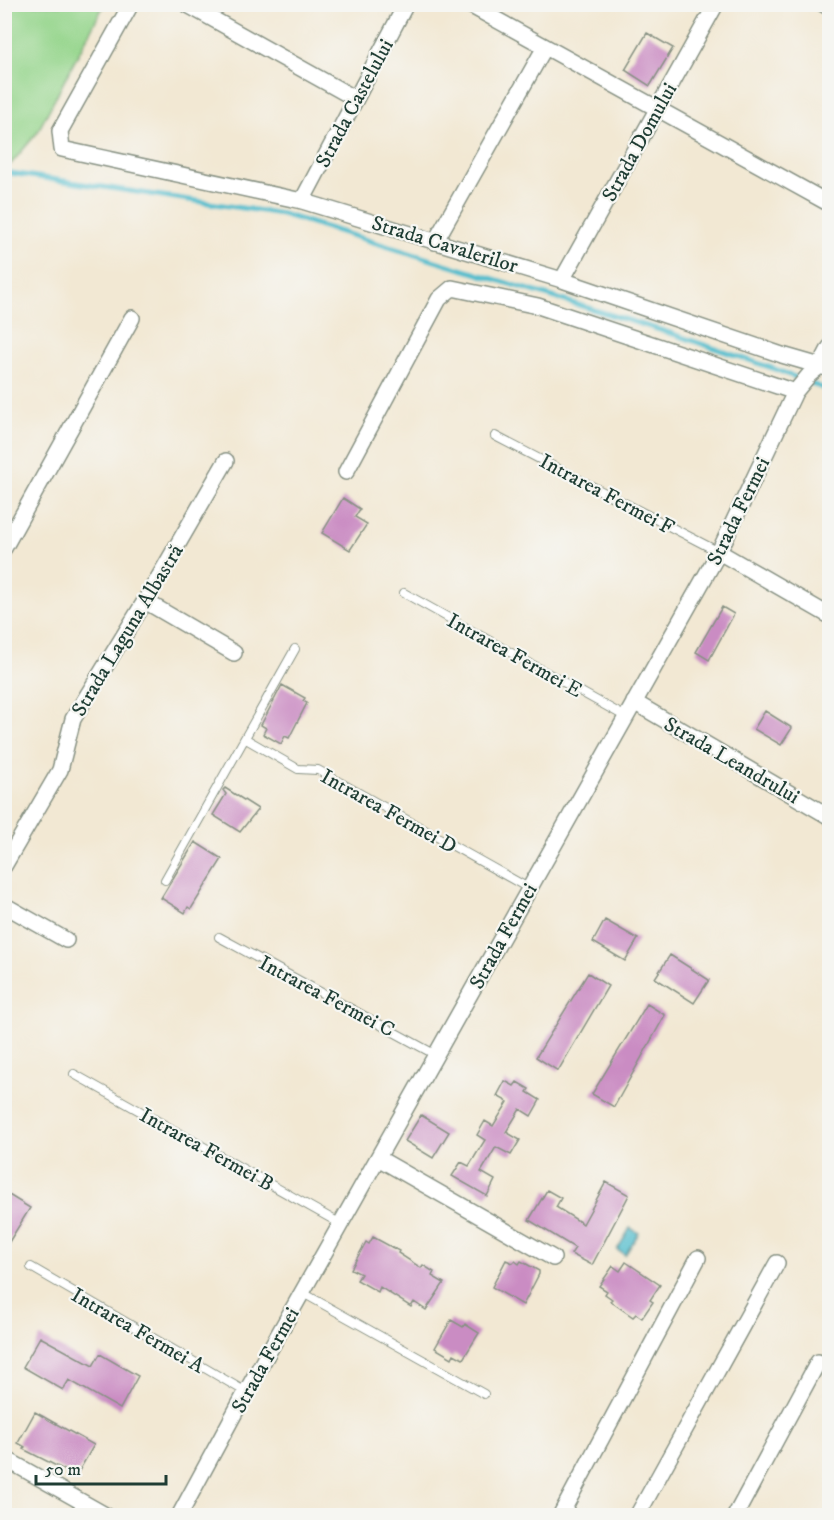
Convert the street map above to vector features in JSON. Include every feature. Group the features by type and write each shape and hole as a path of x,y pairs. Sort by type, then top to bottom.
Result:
{"street":[{"name":"Strada Cavalerilor","path":"130,4 60,132 62,149 302,201 562,280 782,355 819,370"},
{"path":"186,4 356,99"},
{"name":"Strada Castelului","path":"302,201 406,4"},
{"path":"468,4 830,204"},
{"name":"Strada Domului","path":"562,280 716,4"},
{"path":"823,4 830,8"},
{"path":"435,242 545,46"},
{"path":"346,472 439,299 452,288 538,306 795,392"},
{"path":"4,548 132,318"},
{"name":"Strada Fermei","path":"179,1515 719,552 795,392 819,370 830,346"},
{"name":"Strada Laguna Albastră","path":"4,866 60,770 73,719 145,601 226,460"},
{"path":"719,552 830,616"},
{"path":"145,601 234,653"},
{"name":"Strada Leandrului","path":"634,702 830,817"},
{"path":"4,905 66,940"},
{"path":"378,1158 554,1258"},
{"path":"560,1515 698,1258"},
{"path":"637,1515 777,1263"},
{"path":"735,1515 818,1362"},
{"path":"4,1458 107,1515"}],"lane":[{"name":"Intrarea Fermei F","path":"495,436 719,552"},
{"name":"Intrarea Fermei E","path":"404,593 626,717"},
{"path":"165,880 246,740 295,649"},
{"name":"Intrarea Fermei D","path":"246,740 298,769 318,770 530,889"},
{"name":"Intrarea Fermei C","path":"219,937 436,1055"},
{"name":"Intrarea Fermei B","path":"74,1074 341,1224"},
{"name":"Intrarea Fermei A","path":"31,1268 246,1392"},
{"path":"303,1293 484,1394"}],"green space":[{"path":"4,5 104,5 37,133 11,164 4,164"}],"water":[{"path":"630,1228 639,1233 625,1255 617,1250"}],"building":[{"path":"647,33 673,48 650,86 625,70"},
{"path":"343,498 360,509 355,517 367,524 350,550 322,533"},
{"path":"722,607 734,614 709,660 696,652"},
{"path":"282,685 305,698 303,701 307,703 289,738 285,736 281,744 263,734 266,728 261,725"},
{"path":"765,711 792,728 781,745 754,729"},
{"path":"225,788 258,809 240,832 213,815 226,794 223,790"},
{"path":"195,842 222,859 191,909 188,907 185,913 161,898"},
{"path":"605,920 638,939 625,961 593,942"},
{"path":"670,955 709,980 694,1003 655,978"},
{"path":"588,973 608,986 558,1071 536,1057"},
{"path":"647,1004 665,1015 614,1107 592,1094"},
{"path":"505,1081 514,1086 517,1082 529,1089 527,1092 540,1100 531,1116 520,1109 506,1132 520,1140 511,1155 496,1147 481,1172 495,1180 487,1196 452,1176 461,1162 469,1166 485,1140 477,1135 485,1121 493,1126 508,1102 497,1096"},
{"path":"421,1115 449,1132 433,1158 405,1141"},
{"path":"606,1182 629,1195 592,1265 571,1254 575,1248 529,1220 547,1190 561,1198 556,1207 583,1224"},
{"path":"4,1192 30,1208 4,1250"},
{"path":"373,1237 399,1251 398,1253 421,1268 423,1265 434,1272 432,1276 444,1283 426,1310 414,1302 411,1307 380,1287 378,1292 357,1280 361,1274 351,1269 366,1242 369,1244"},
{"path":"506,1260 519,1264 521,1261 539,1271 523,1305 492,1287"},
{"path":"626,1262 660,1285 650,1300 653,1302 642,1318 636,1314 633,1317 610,1301 612,1299 605,1294 607,1291 599,1286 613,1266 620,1271"},
{"path":"451,1320 463,1327 465,1324 479,1333 463,1359 454,1354 452,1358 435,1348"},
{"path":"40,1337 93,1366 100,1354 138,1376 120,1409 69,1380 63,1390 23,1367"},
{"path":"35,1412 94,1445 76,1476 23,1449 25,1447 18,1443"}],"waterway":[{"path":"4,172 282,214 673,334 772,368 830,391"}]}
